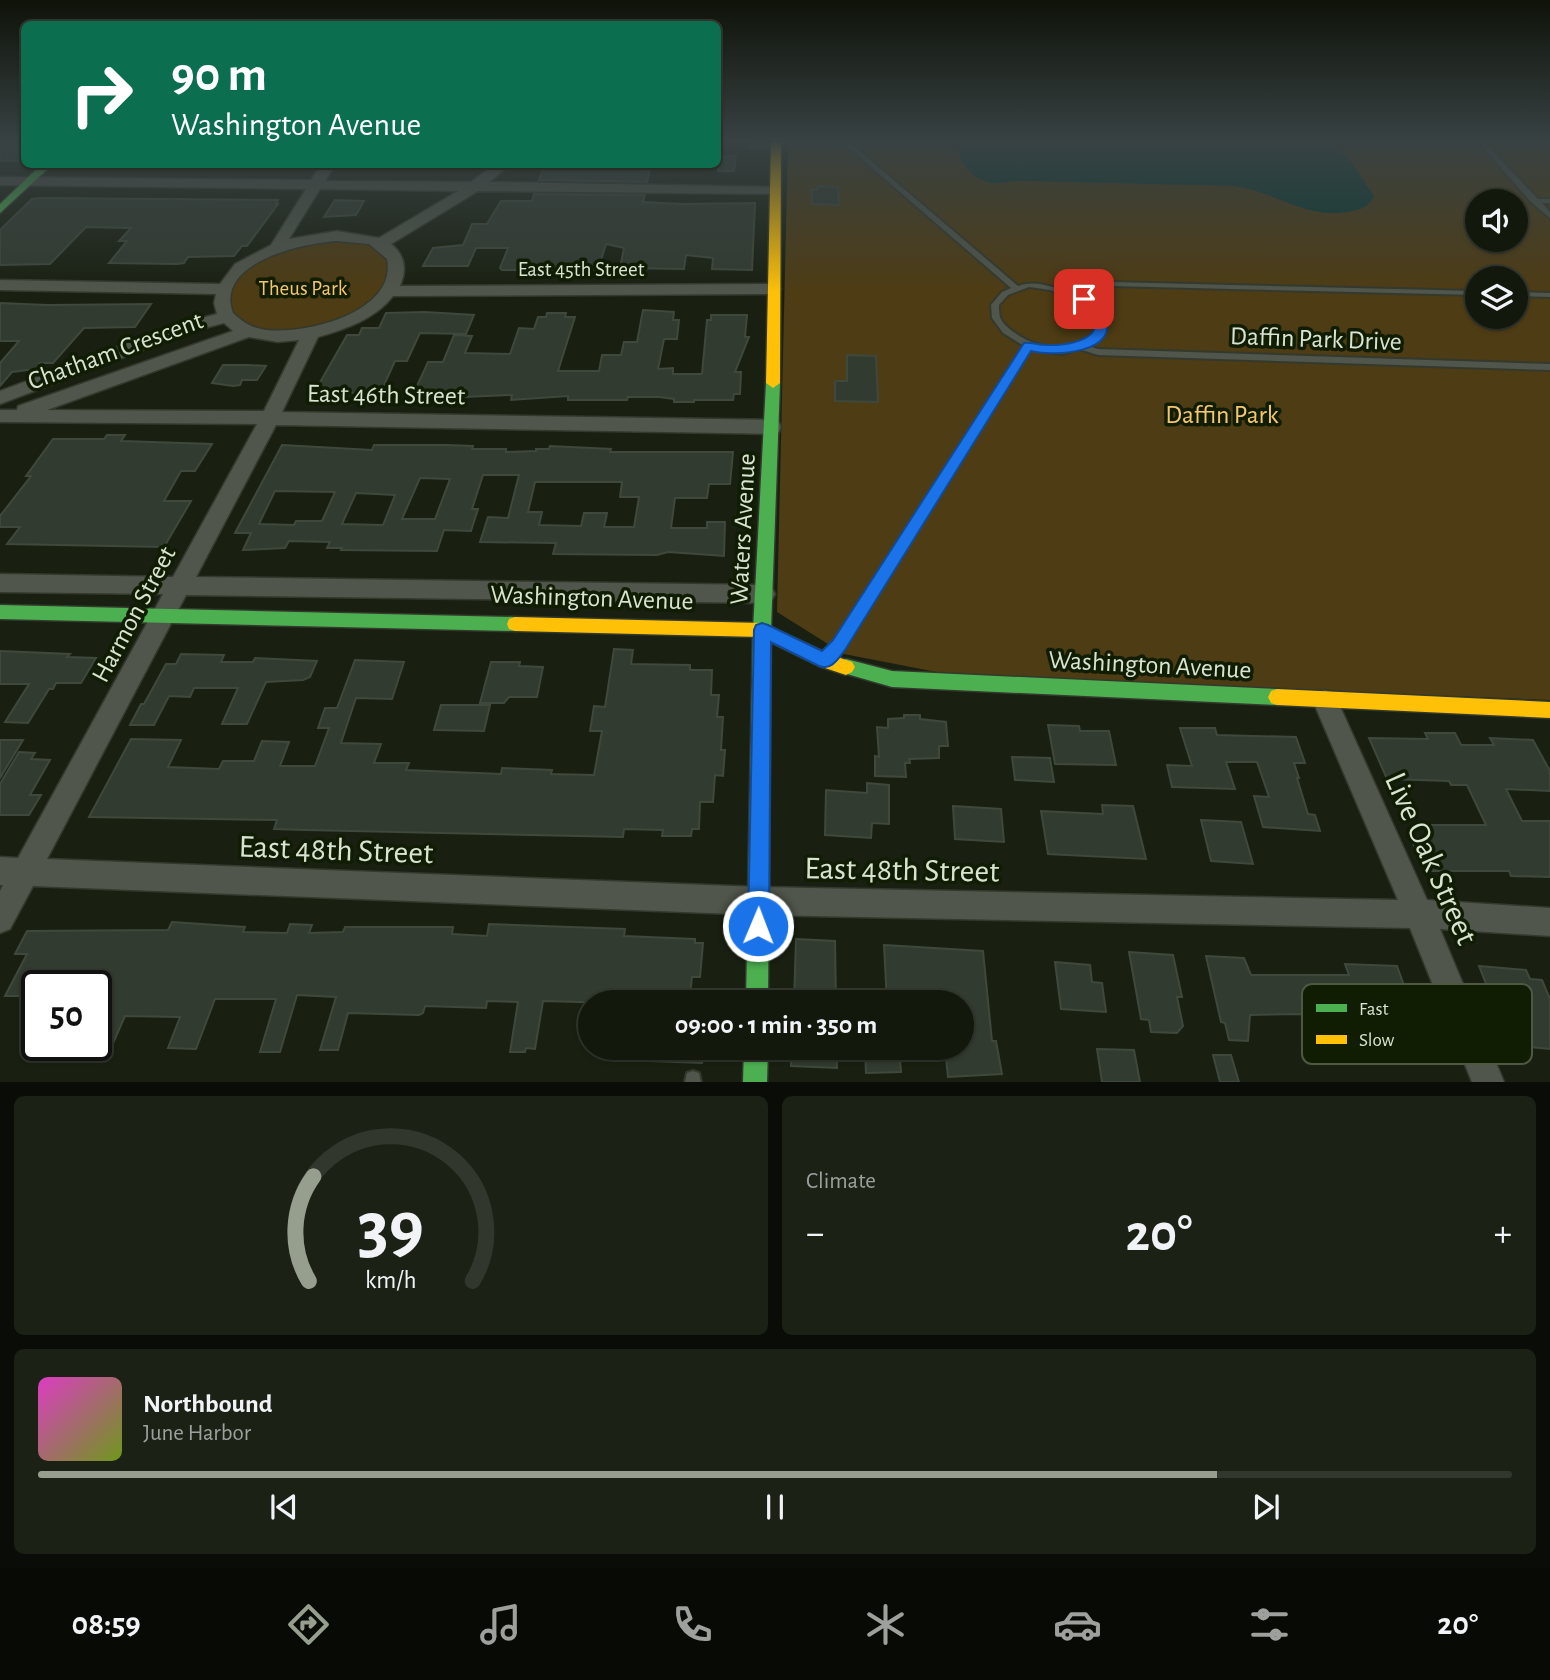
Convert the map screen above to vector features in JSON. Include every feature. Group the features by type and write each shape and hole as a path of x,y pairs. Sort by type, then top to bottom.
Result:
{"street":[{"path":"0,210 19,192"},
{"path":"277,247 310,192"},
{"path":"380,244 465,192"},
{"name":"Waters Avenue","path":"757,990 762,630 772,428 775,192"},
{"path":"337,236 358,237 380,244 394,256 397,263 396,281 390,291 369,310 343,324 311,333 279,336 248,331 227,317 222,301 225,289 245,265 277,247 308,239 337,236"},
{"path":"0,285 225,289"},
{"name":"East 45th Street","path":"390,291 773,289"},
{"name":"Chatham Crescent","path":"0,398 187,327 227,317"},
{"name":"Chatham Crescent","path":"4,417 248,331"},
{"name":"Harmon Street","path":"0,919 13,872 165,614 270,418 311,333"},
{"name":"East 46th Street","path":"4,417 270,418 772,428"},
{"name":"Washington Avenue","path":"0,583 764,594"},
{"name":"Washington Avenue","path":"0,612 762,630 825,661 892,679 1550,710"},
{"name":"Live Oak Street","path":"1325,701 1448,984"},
{"name":"East 48th Street","path":"13,872 759,901 1419,914 1550,922"},
{"path":"755,1082 756,1060"},
{"name":"Live Oak Street","path":"1481,1064 1488,1082"}],"lane":[{"path":"904,192 1016,288"},
{"path":"1527,192 1550,216"},
{"path":"1535,201 1550,201"},
{"name":"Daffin Park Drive","path":"1069,291 1112,284 1465,293"},
{"path":"1042,285 1069,291 1095,309 1100,320 1100,331 1093,340 1081,347 1056,351 1028,346 1002,330 995,320 993,310 996,301 1016,288 1042,285"},
{"path":"1528,294 1550,295"},
{"path":"825,661 839,645 1028,346"},
{"name":"Daffin Park Drive","path":"1081,347 1098,352 1550,367"}],"green space":[{"name":"Daffin Park","path":"787,192 1465,192 1465,252 1528,252 1528,192 1550,192 1550,700 957,676 844,654 777,612"},
{"name":"Theus Park","path":"370,240 397,263 369,310 295,335 236,325 225,289 236,274 293,242"}],"water":[{"path":"1260,192 1372,192 1374,196 1362,208 1336,213 1307,209"}],"building":[{"path":"812,192 838,192 839,205 812,204"},
{"path":"534,194 645,195 643,202 683,204 755,203 752,270 712,269 713,258 686,255 684,269 620,268 624,248 606,244 598,270 591,271 502,270 500,268 508,248 476,248 468,266 423,266 433,248 463,245 472,224 487,224 501,201 532,201"},
{"path":"32,199 278,200 278,204 247,246 242,246 234,256 188,257 184,263 177,264 109,263 127,241 119,241 131,228 86,227 50,264 0,265 0,230"},
{"path":"335,200 364,201 356,215 324,217"},
{"path":"0,303 151,304 135,327 84,328 53,363 40,363 35,369 12,372 0,386 0,363 19,341 0,341"},
{"path":"643,310 674,312 673,320 679,320 677,339 664,339 658,369 673,368 673,374 702,374 707,320 711,320 711,315 747,315 745,337 749,337 735,372 741,372 740,394 734,394 733,400 694,402 674,402 674,399 659,397 568,400 568,396 511,400 512,395 464,397 436,394 437,391 416,388 428,362 443,362 454,335 472,336 465,353 510,354 519,328 534,329 538,317 546,317 547,313 566,313 565,317 575,317 558,371 599,371 602,355 621,355 624,342 637,342"},
{"path":"386,313 474,315 466,334 420,333 407,361 395,361 380,394 315,391 347,335 359,335 362,328 379,328"},
{"path":"847,355 876,356 878,402 835,401 835,381 847,381"},
{"path":"223,365 266,366 257,380 242,380 240,385 233,386 212,383"},
{"path":"107,435 125,435 121,441 212,444 195,471 181,471 164,501 191,501 164,547 7,544 20,527 0,527 0,516 31,476 26,476 53,439 104,439"},
{"path":"282,445 372,450 374,445 447,445 473,446 472,449 506,449 506,452 536,451 549,449 550,446 611,449 610,452 733,452 730,484 709,484 707,498 675,498 671,528 707,528 707,522 725,522 724,556 668,552 657,555 553,554 556,543 480,542 488,517 508,518 519,475 483,475 472,509 478,509 471,531 444,530 437,551 341,550 342,548 327,548 330,542 289,541 285,548 243,550 251,533 235,533","holes":["420,478 450,479 435,519 402,519","535,482 622,482 620,497 639,497 634,527 604,527 607,513 584,513 581,526 539,525 542,512 528,512","275,491 335,492 322,521 296,521 294,525 259,524","356,493 395,495 383,525 342,524"]},
{"path":"614,649 633,650 631,664 690,665 690,670 712,670 711,695 719,695 717,717 723,717 723,776 715,775 713,802 700,802 699,829 692,829 691,836 662,836 663,830 624,829 623,837 274,829 277,820 89,817 131,739 181,740 168,767 219,769 223,761 254,761 262,741 289,742 280,766 315,766 329,728 318,728 325,708 337,708 355,660 404,662 392,699 356,698 341,743 381,744 374,763 409,763 406,770 501,774 502,768 552,770 551,774 594,775 602,731 590,731 594,706 605,707"},
{"path":"0,651 96,658 81,683 56,683 53,689 49,689 28,723 5,722 29,684 0,684"},
{"path":"181,654 224,655 221,662 253,662 255,658 317,661 310,677 303,680 266,682 247,724 222,724 238,688 194,688 190,697 169,696 154,725 130,725 166,664 176,664"},
{"path":"491,662 520,662 519,666 543,667 537,697 509,697 504,703 480,703"},
{"path":"441,705 490,705 484,731 434,730"},
{"path":"904,715 920,715 920,719 946,722 948,746 939,746 939,758 909,759 910,763 905,763 906,777 875,776 875,756 879,757 877,727 888,728 888,719 904,718"},
{"path":"1048,725 1079,726 1080,731 1109,731 1116,765 1055,764"},
{"path":"1180,728 1215,728 1217,735 1296,737 1305,763 1294,763 1297,778 1308,814 1315,815 1320,831 1263,827 1254,796 1269,797 1257,762 1226,762 1235,789 1172,787 1167,765 1192,766"},
{"path":"1425,733 1455,733 1461,745 1494,745 1490,738 1533,740 1550,771 1550,791 1506,789 1522,821 1550,821 1550,877 1511,876 1509,871 1425,871 1410,837 1429,837 1424,825 1486,825 1467,785 1451,785 1449,781 1387,779 1369,738 1428,739"},
{"path":"0,740 23,740 0,778"},
{"path":"19,752 35,753 31,759 50,760 30,795 41,795 29,815 0,815 0,784"},
{"path":"1012,757 1050,758 1054,782 1015,780"},
{"path":"867,783 889,785 889,824 872,823 871,838 825,835 826,790 867,793"},
{"path":"1102,805 1133,806 1146,859 1048,854 1041,811 1103,814"},
{"path":"953,806 1001,809 1004,842 955,839"},
{"path":"1201,820 1241,822 1253,864 1211,861"},
{"path":"172,922 245,927 243,932 287,933 290,924 312,925 309,933 343,932 345,927 453,927 452,934 487,936 489,924 625,929 624,936 695,939 695,943 703,943 700,977 692,977 691,990 578,990 578,1002 543,1001 535,1049 526,1048 525,1052 510,1052 518,1002 487,1001 486,1008 425,1006 423,1013 419,1015 348,1013 338,1050 320,1050 336,997 297,995 280,1052 260,1052 276,999 215,999 196,1049 168,1048 180,1017 125,1016 112,1046 112,970 21,970 21,996 5,996 27,954 15,954 27,931 168,930"},
{"path":"796,939 835,941 836,990 794,990"},
{"path":"884,945 983,951 992,1041 996,1041 1002,1074 948,1077 946,1060 974,1060 974,990 886,990"},
{"path":"1129,952 1173,955 1182,997 1177,997 1183,1026 1177,1033 1151,1032 1149,1020 1141,1019"},
{"path":"1206,956 1244,958 1251,975 1349,975 1345,964 1397,966 1403,984 1302,984 1302,1014 1250,1015 1248,1041 1229,1040 1225,1023 1221,1022"},
{"path":"1055,962 1090,965 1092,982 1102,983 1106,1012 1061,1009"},
{"path":"1479,966 1526,970 1530,979 1542,980 1550,999 1550,1049 1532,1047 1532,984 1486,984"},
{"path":"1097,1049 1134,1050 1140,1082 1102,1082"},
{"path":"1213,1055 1231,1055 1239,1082 1220,1082"},
{"path":"650,1060 702,1060 702,1063"},
{"path":"791,1060 837,1060 837,1068 791,1066"},
{"path":"865,1060 900,1060 901,1072 866,1073"}],"traffic: fast":[{"path":"0,210 18,192"},
{"path":"757,990 762,630 773,383"},
{"path":"0,612 515,624"},
{"path":"846,667 892,679 1277,697"},
{"path":"755,1082 756,1060"}],"traffic: slow":[{"path":"773,383 775,192"},
{"path":"515,624 762,630 825,661 846,667"},
{"path":"1277,697 1550,710"}],"route":[{"path":"758,926 762,630 825,661 839,645 1028,346 1056,351 1069,350 1093,340 1100,331 1100,320 1095,309 1084,299"}]}
